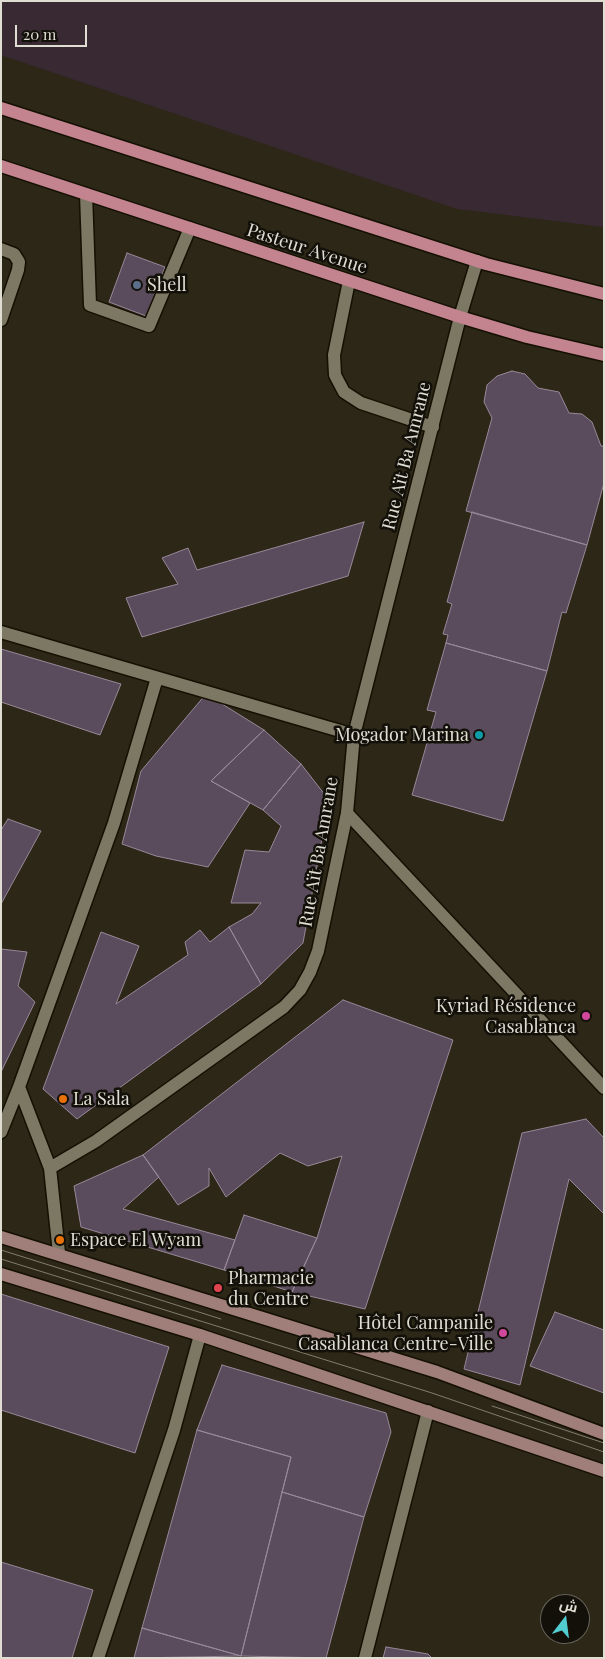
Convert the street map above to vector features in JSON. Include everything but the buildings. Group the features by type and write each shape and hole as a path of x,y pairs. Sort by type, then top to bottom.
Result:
{"main road":[{"path":"1,108 477,261 604,294"},
{"name":"Pasteur Avenue","path":"1,166 460,317 527,336 604,354"}],"street":[{"path":"86,194 90,305 149,326 190,228"},
{"path":"1,249 14,254 18,262 18,270 1,320"},
{"name":"Rue Aït Ba Amrane","path":"50,1168 109,1132 284,1007 300,990 318,951 347,812 354,735 460,317 477,261"},
{"path":"349,281 334,355 335,375 344,392 361,403 433,427"},
{"path":"1,632 354,735"},
{"path":"1,1132 19,1088 114,823 157,678"},
{"path":"347,812 604,1088"},
{"path":"19,1088 50,1168 58,1254"},
{"path":"1,1237 438,1372 604,1434"},
{"path":"1,1274 200,1335 604,1471"},
{"path":"98,1658 174,1430 200,1335"},
{"path":"365,1658 428,1411"}],"shaded area":[{"path":"1,1 604,1 604,227 457,209 1,55"}],"tram line":[{"path":"1,1250 221,1319"},
{"path":"1,1259 432,1393 604,1452"},
{"path":"492,1406 604,1443"}],"place":[{"name":"Shell","path":"137,285"},
{"name":"Mogador Marina","path":"479,735"},
{"name":"Kyriad Résidence Casablanca","path":"586,1016"},
{"name":"La Sala","path":"63,1099"},
{"name":"Espace El Wyam","path":"60,1240"},
{"name":"Pharmacie du Centre","path":"218,1288"},
{"name":"Hôtel Campanile Casablanca Centre-Ville","path":"503,1333"}]}
